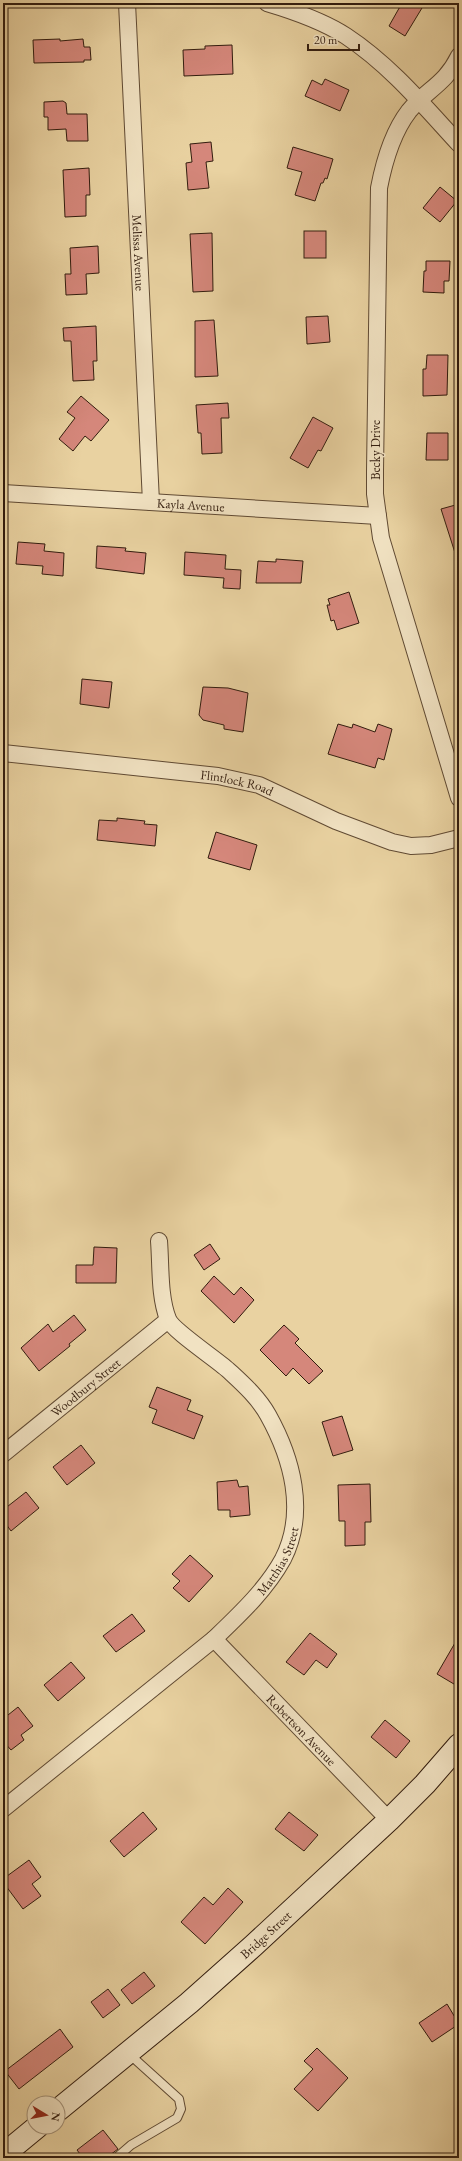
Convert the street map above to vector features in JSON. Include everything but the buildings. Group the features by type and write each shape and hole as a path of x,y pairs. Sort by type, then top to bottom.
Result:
{"street":[{"name":"Melissa Avenue","path":"128,3 151,502"},
{"path":"267,3 293,11 345,36 386,68 459,144"},
{"name":"Becky Drive","path":"459,56 445,79 409,111 395,135 384,162 378,188 375,471 381,538 459,798"},
{"name":"Kayla Avenue","path":"3,493 378,516"},
{"name":"Flintlock Road","path":"3,753 218,776 259,785 336,821 392,842 411,846 431,845 459,838"},
{"path":"159,1241 162,1287 168,1320"},
{"name":"Woodbury Street","path":"3,1454 168,1320"},
{"name":"Matthias Street","path":"3,1809 214,1639 252,1601 283,1558 290,1541 294,1522 294,1481 289,1461 267,1414 251,1392 225,1367 178,1331 168,1320"},
{"name":"Robertson Avenue","path":"214,1639 389,1820"},
{"name":"Bridge Street","path":"66,2103 200,1993 389,1820 425,1784 459,1745"},
{"path":"3,2155 27,2135"}],"lane":[{"path":"116,2158 131,2145 177,2118 181,2109 179,2099 127,2053"}]}
